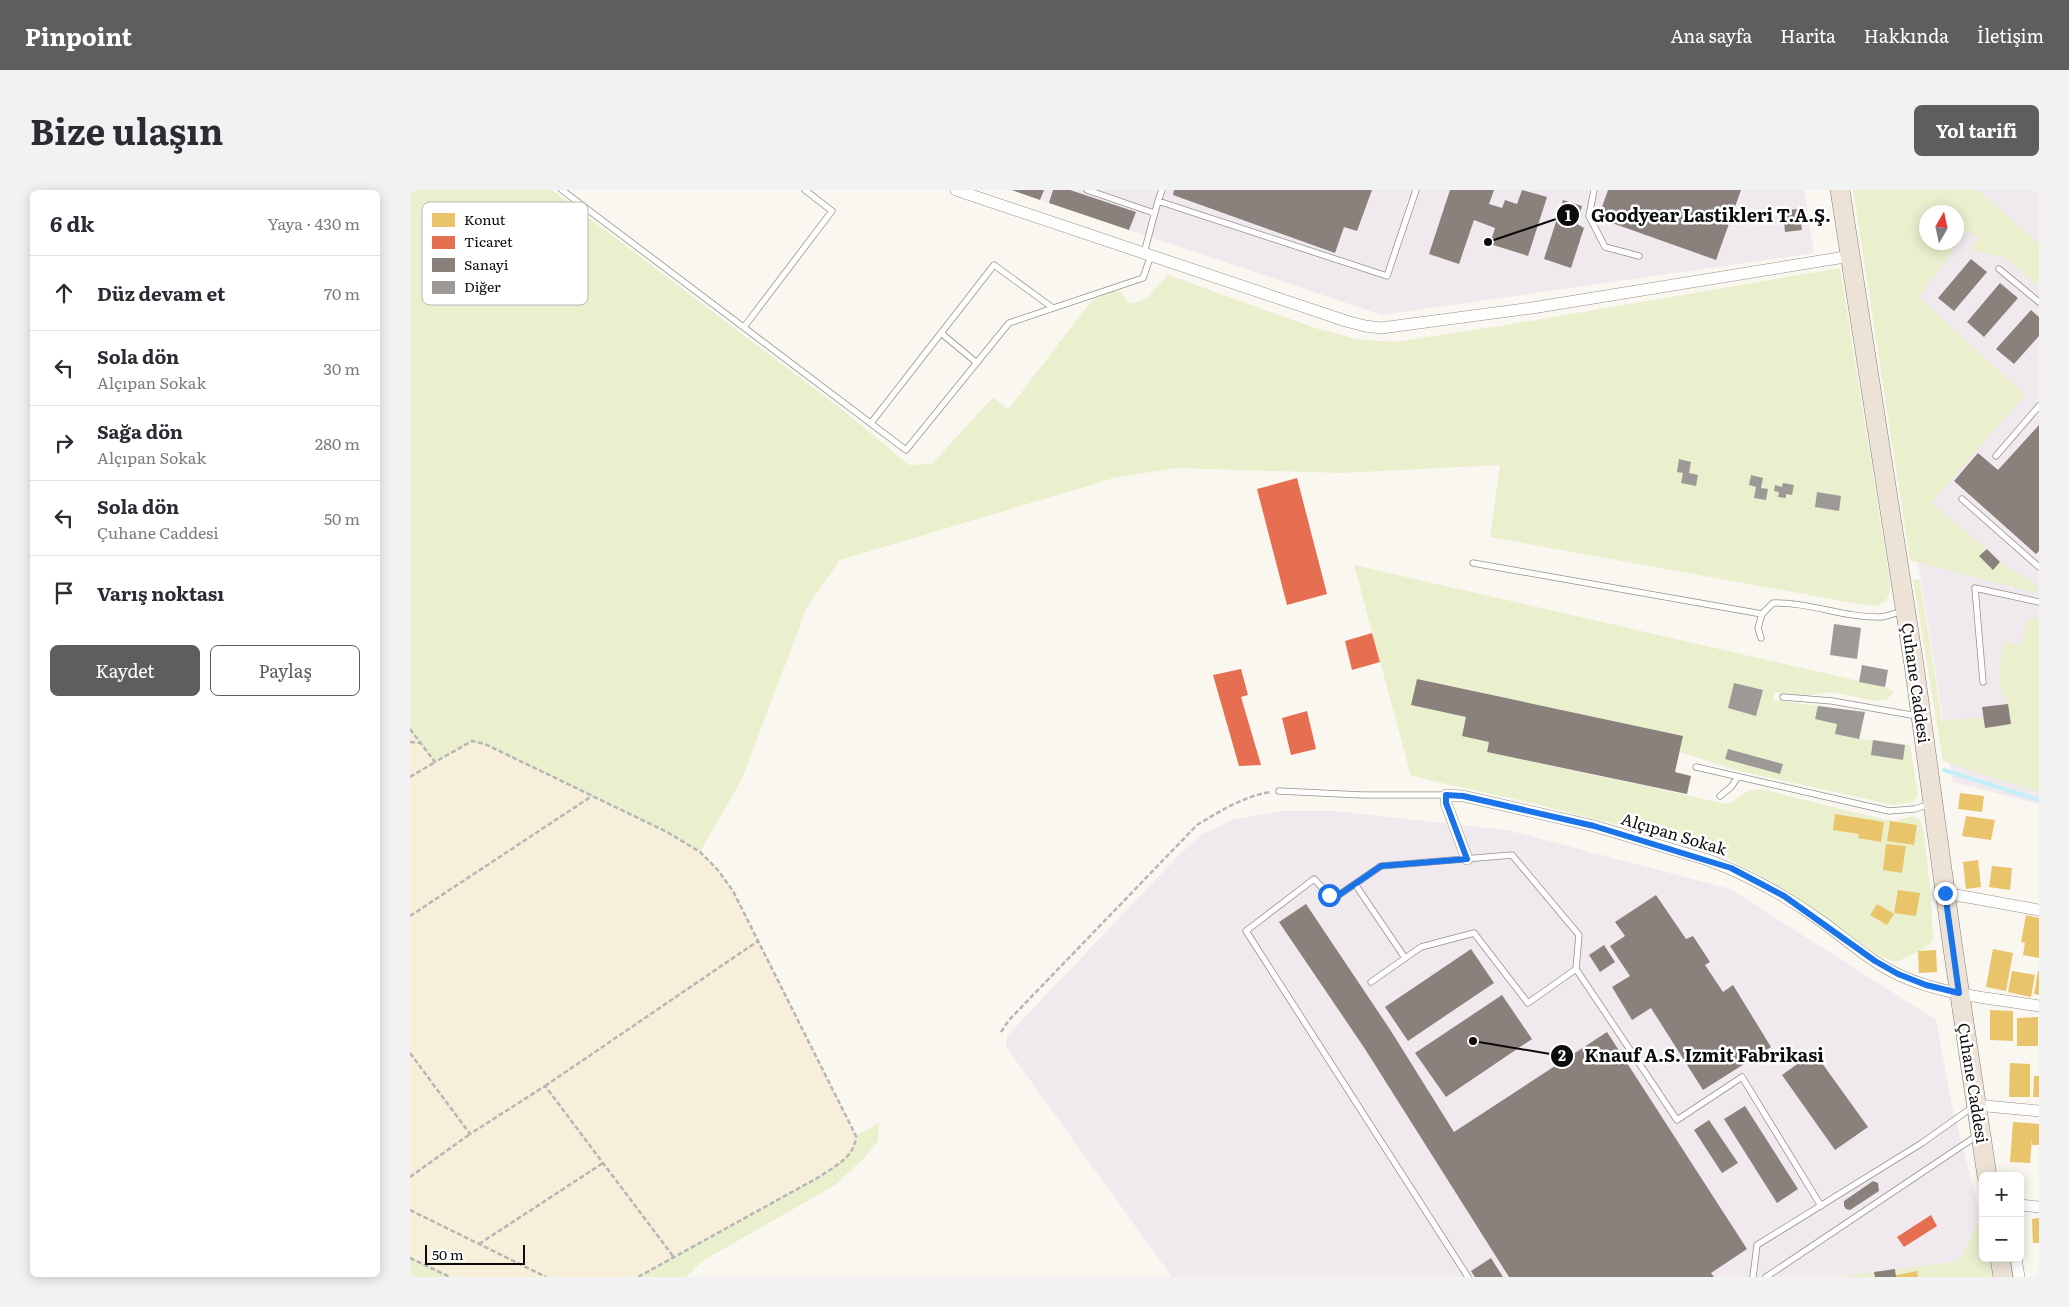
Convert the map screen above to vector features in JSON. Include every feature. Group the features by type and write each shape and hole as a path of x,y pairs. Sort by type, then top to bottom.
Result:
{"main road":[{"name":"Çuhane Caddesi","path":"1840,190 1921,716 1959,993 1986,1172"},
{"path":"2001,1262 2004,1277"}],"street":[{"path":"956,190 1346,321 1381,328 1532,308 1851,256"},
{"path":"1446,795 1446,803 1467,859"},
{"name":"Alçıpan Sokak","path":"1446,795 1463,796 1570,820 1683,852 1731,868 1784,896 1875,961 1898,974 1926,985 1959,993 2039,1006"},
{"path":"1945,893 2039,910"},
{"path":"1976,1105 2039,1111"},
{"path":"2024,1205 2039,1207"},
{"path":"2017,1262 2019,1277"}],"lane":[{"path":"562,190 578,202"},
{"path":"744,327 832,211 805,190"},
{"path":"1087,190 1154,213"},
{"path":"588,210 906,450 1009,323 1143,278 1154,213 1162,190"},
{"path":"1158,201 1387,276 1416,190"},
{"path":"1594,190 1589,216 1605,247 1639,256"},
{"path":"871,423 994,264 1053,308"},
{"path":"2000,269 2039,302"},
{"path":"941,333 977,363"},
{"path":"1996,456 2039,406"},
{"path":"1962,499 2039,567"},
{"path":"1472,563 1762,614"},
{"path":"1983,682 1975,588 2039,602"},
{"path":"1761,638 1758,628 1762,614 1773,603 1781,602 1862,616 1883,617 1905,611"},
{"path":"1783,697 1832,701 1898,714 1921,716"},
{"path":"1696,767 1889,811 1914,810 1933,803"},
{"path":"1720,796 1731,787 1738,777"},
{"path":"1279,791 1362,795 1446,795"},
{"path":"1468,1277 1246,930 1314,879 1333,899 1381,866 1512,855 1579,935 1576,969 1677,1120 1742,1077 1821,1206"},
{"path":"1355,884 1405,958"},
{"path":"1371,982 1421,948 1474,933 1528,1003 1576,969"},
{"path":"1753,1277 1757,1245 1922,1143 1976,1105"},
{"path":"1766,1277 1980,1134"}],"path":[{"path":"410,729 435,762"},
{"path":"410,777 472,741 485,744 666,832 700,852 717,869 733,891 856,1136 856,1146 846,1159 819,1177 638,1277"},
{"path":"410,742 420,743"},
{"path":"1001,1032 1009,1020 1197,826 1229,805 1256,795 1279,791"},
{"path":"410,916 592,796"},
{"path":"410,1176 758,941"},
{"path":"410,1053 470,1134"},
{"path":"545,1086 673,1256"},
{"path":"479,1244 603,1164"},
{"path":"410,1210 546,1277"},
{"path":"410,1258 450,1277"}],"shaded area":[{"path":"1011,190 1804,190 1814,253 1382,315"},
{"path":"1978,190 2039,190 2039,804 1953,782 1912,524 2025,395 1919,297 1953,250 1964,250 1964,235 1990,199"},
{"path":"410,729 435,761 472,741 485,744 667,832 703,855 717,869 733,891 856,1136 856,1146 846,1159 819,1177 638,1277 450,1277 410,1258"},
{"path":"1280,811 1335,811 1507,830 1730,889 1936,1020 1952,1106 1979,1210 1979,1222 1959,1261 1837,1277 1172,1277 1006,1047 1007,1036 1178,856 1201,835 1232,820"}],"green space":[{"path":"410,190 552,190 568,202 422,202 422,305 588,305 588,217 840,408 909,465 932,464 993,397 1008,410 1091,301 1113,291 1121,292 1130,304 1146,299 1168,275 1315,328 1356,339 1395,342 1840,268 1891,587 1887,599 1878,606 1490,537 1500,465 1342,473 1175,468 1114,478 840,560 807,607 742,779 700,852 667,832 485,744 472,741 435,762 410,729"},
{"path":"1853,190 1978,190 2039,244 2039,286 2005,258 1969,250 1979,238 1967,231 1964,235 1964,205 1919,205 1919,250 1953,250 1919,297 2025,395 1931,503 1987,549 1979,557 1992,569 2000,562 2037,585 2036,590 2032,592 1910,560"},
{"path":"1354,565 1885,687 1895,692 1887,699 1875,701 1832,692 1805,696 1775,692 1773,700 1865,712 1860,739 1910,745 1918,796 1913,802 1894,805 1739,771 1680,752 1683,736 1417,679 1411,705 1466,717 1489,742 1487,752 1727,804 1752,790 1764,790 1882,819 1895,821 1912,816 1919,819 1923,828 1929,875 1932,941 1921,950 1895,962 1882,957 1858,942 1771,881 1725,857 1618,825 1411,776"},
{"path":"1913,579 1920,580 1942,721 1983,717 1985,728 2010,724 2008,704 2000,688 2003,642 2021,646 2026,622 2031,618 2039,619 2039,792 1943,761"},
{"path":"879,1123 878,1141 865,1157 835,1185 701,1262 686,1277 638,1277 819,1177 848,1155 855,1143 856,1136"},
{"path":"1979,1222 1979,1262 1991,1262 1993,1277 1837,1277 1959,1261"},
{"path":"410,1258 450,1277 410,1277"}],"building: Konut":[{"path":"1960,793 1984,796 1982,812 1958,809"},
{"path":"1835,814 1884,822 1881,842 1858,838 1859,834 1833,830"},
{"path":"1966,816 1995,820 1991,840 1962,836"},
{"path":"1890,821 1917,825 1914,845 1887,841"},
{"path":"1886,844 1906,846 1902,873 1883,870"},
{"path":"1978,860 1981,887 1966,889 1963,862"},
{"path":"1992,866 2012,868 2010,890 1989,887"},
{"path":"1898,890 1920,893 1916,916 1894,913"},
{"path":"1877,904 1894,914 1887,925 1870,915"},
{"path":"2026,915 2039,918 2039,958 2023,955 2025,943 2021,942"},
{"path":"1993,949 2013,953 2006,991 1986,987"},
{"path":"1936,950 1937,972 1919,973 1918,951"},
{"path":"2012,971 2035,975 2031,997 2008,992"},
{"path":"2039,971 2039,995 2034,994"},
{"path":"1990,1010 2013,1011 2013,1041 1990,1040"},
{"path":"2038,1017 2038,1046 2017,1046 2017,1018"},
{"path":"2010,1063 2030,1064 2030,1097 2009,1097"},
{"path":"2034,1076 2039,1076 2039,1097 2033,1097"},
{"path":"2013,1122 2039,1124 2039,1145 2032,1145 2032,1138 2030,1163 2010,1162"},
{"path":"2039,1218 2039,1243 2033,1243 2032,1219"},
{"path":"1917,1271 1918,1277 1892,1277 1892,1276"}],"building: Ticaret":[{"path":"1297,478 1327,594 1287,605 1257,489"},
{"path":"1372,633 1380,662 1352,670 1345,641"},
{"path":"1241,669 1248,695 1241,697 1261,765 1239,766 1213,675"},
{"path":"1307,711 1316,749 1291,755 1282,718"},
{"path":"1931,1215 1937,1226 1904,1247 1897,1237"}],"building: Sanayi":[{"path":"1012,190 1044,190 1040,200"},
{"path":"1053,190 1070,190 1136,212 1129,230 1049,203"},
{"path":"1174,190 1372,190 1357,231 1344,227 1335,253 1173,195"},
{"path":"1450,190 1494,190 1489,204 1502,208 1505,200 1517,204 1522,190 1547,197 1528,256 1490,244 1495,228 1474,220 1459,264 1429,254"},
{"path":"1608,190 1741,190 1716,260 1598,218"},
{"path":"1563,200 1582,206 1577,224 1584,228 1571,268 1544,259"},
{"path":"1799,209 1802,230 1785,232 1783,210"},
{"path":"1971,259 1987,272 1954,311 1938,298"},
{"path":"2000,283 2018,298 1984,337 1967,322"},
{"path":"2031,310 2039,317 2039,336 2014,364 1996,349"},
{"path":"2039,425 2039,551 2036,554 1954,481 1978,453 1998,470"},
{"path":"1987,549 2000,562 1993,570 1979,556"},
{"path":"1417,679 1683,736 1675,772 1691,776 1687,794 1487,752 1489,742 1462,736 1466,717 1411,705"},
{"path":"2008,704 2011,724 1985,728 1982,707"},
{"path":"1656,895 1686,939 1693,936 1710,962 1705,965 1723,992 1733,985 1771,1047 1703,1090 1651,1008 1632,1020 1612,987 1630,976 1610,946 1625,936 1615,922"},
{"path":"1306,904 1391,1031 1454,1132 1607,1032 1747,1249 1711,1273 1714,1277 1509,1277 1365,1049 1279,922"},
{"path":"1604,945 1615,962 1600,972 1589,955"},
{"path":"1471,949 1494,983 1408,1041 1385,1007"},
{"path":"1502,995 1532,1039 1446,1097 1415,1053"},
{"path":"1814,1052 1868,1127 1835,1150 1782,1075"},
{"path":"1745,1106 1798,1189 1777,1203 1724,1119"},
{"path":"1709,1120 1738,1163 1722,1173 1694,1130"},
{"path":"1873,1181 1878,1183 1879,1191 1850,1210 1846,1209 1844,1201"},
{"path":"1491,1258 1503,1277 1475,1277 1471,1271"},
{"path":"1895,1269 1896,1277 1875,1277 1874,1272"}],"building: Diğer":[{"path":"1679,459 1691,462 1689,473 1698,475 1696,486 1681,483 1683,473 1677,472"},
{"path":"1751,475 1763,478 1761,488 1768,489 1766,500 1754,498 1756,487 1749,485"},
{"path":"1783,483 1794,485 1792,495 1786,494 1786,498 1778,497 1779,492 1774,491 1775,485 1782,487"},
{"path":"1817,492 1841,496 1839,511 1815,507"},
{"path":"1834,624 1861,628 1857,659 1830,655"},
{"path":"1862,665 1888,670 1885,687 1859,682"},
{"path":"1734,683 1763,690 1756,716 1728,708"},
{"path":"1818,706 1865,712 1859,739 1835,734 1837,724 1815,719"},
{"path":"1873,740 1905,745 1903,760 1871,755"},
{"path":"1728,749 1783,764 1780,774 1725,759"}],"waterway":[{"path":"1944,770 2039,800"}],"place":[{"name":"Goodyear Lastikleri T.A.Ş.","path":"1488,242"},
{"name":"Knauf A.S. Izmit Fabrikasi","path":"1473,1041"}],"route":[{"path":"1329,895 1333,899 1381,866 1467,859 1446,803 1446,795 1463,796 1594,826 1731,868 1784,896 1875,961 1898,974 1926,985 1959,993 1945,893"}]}
